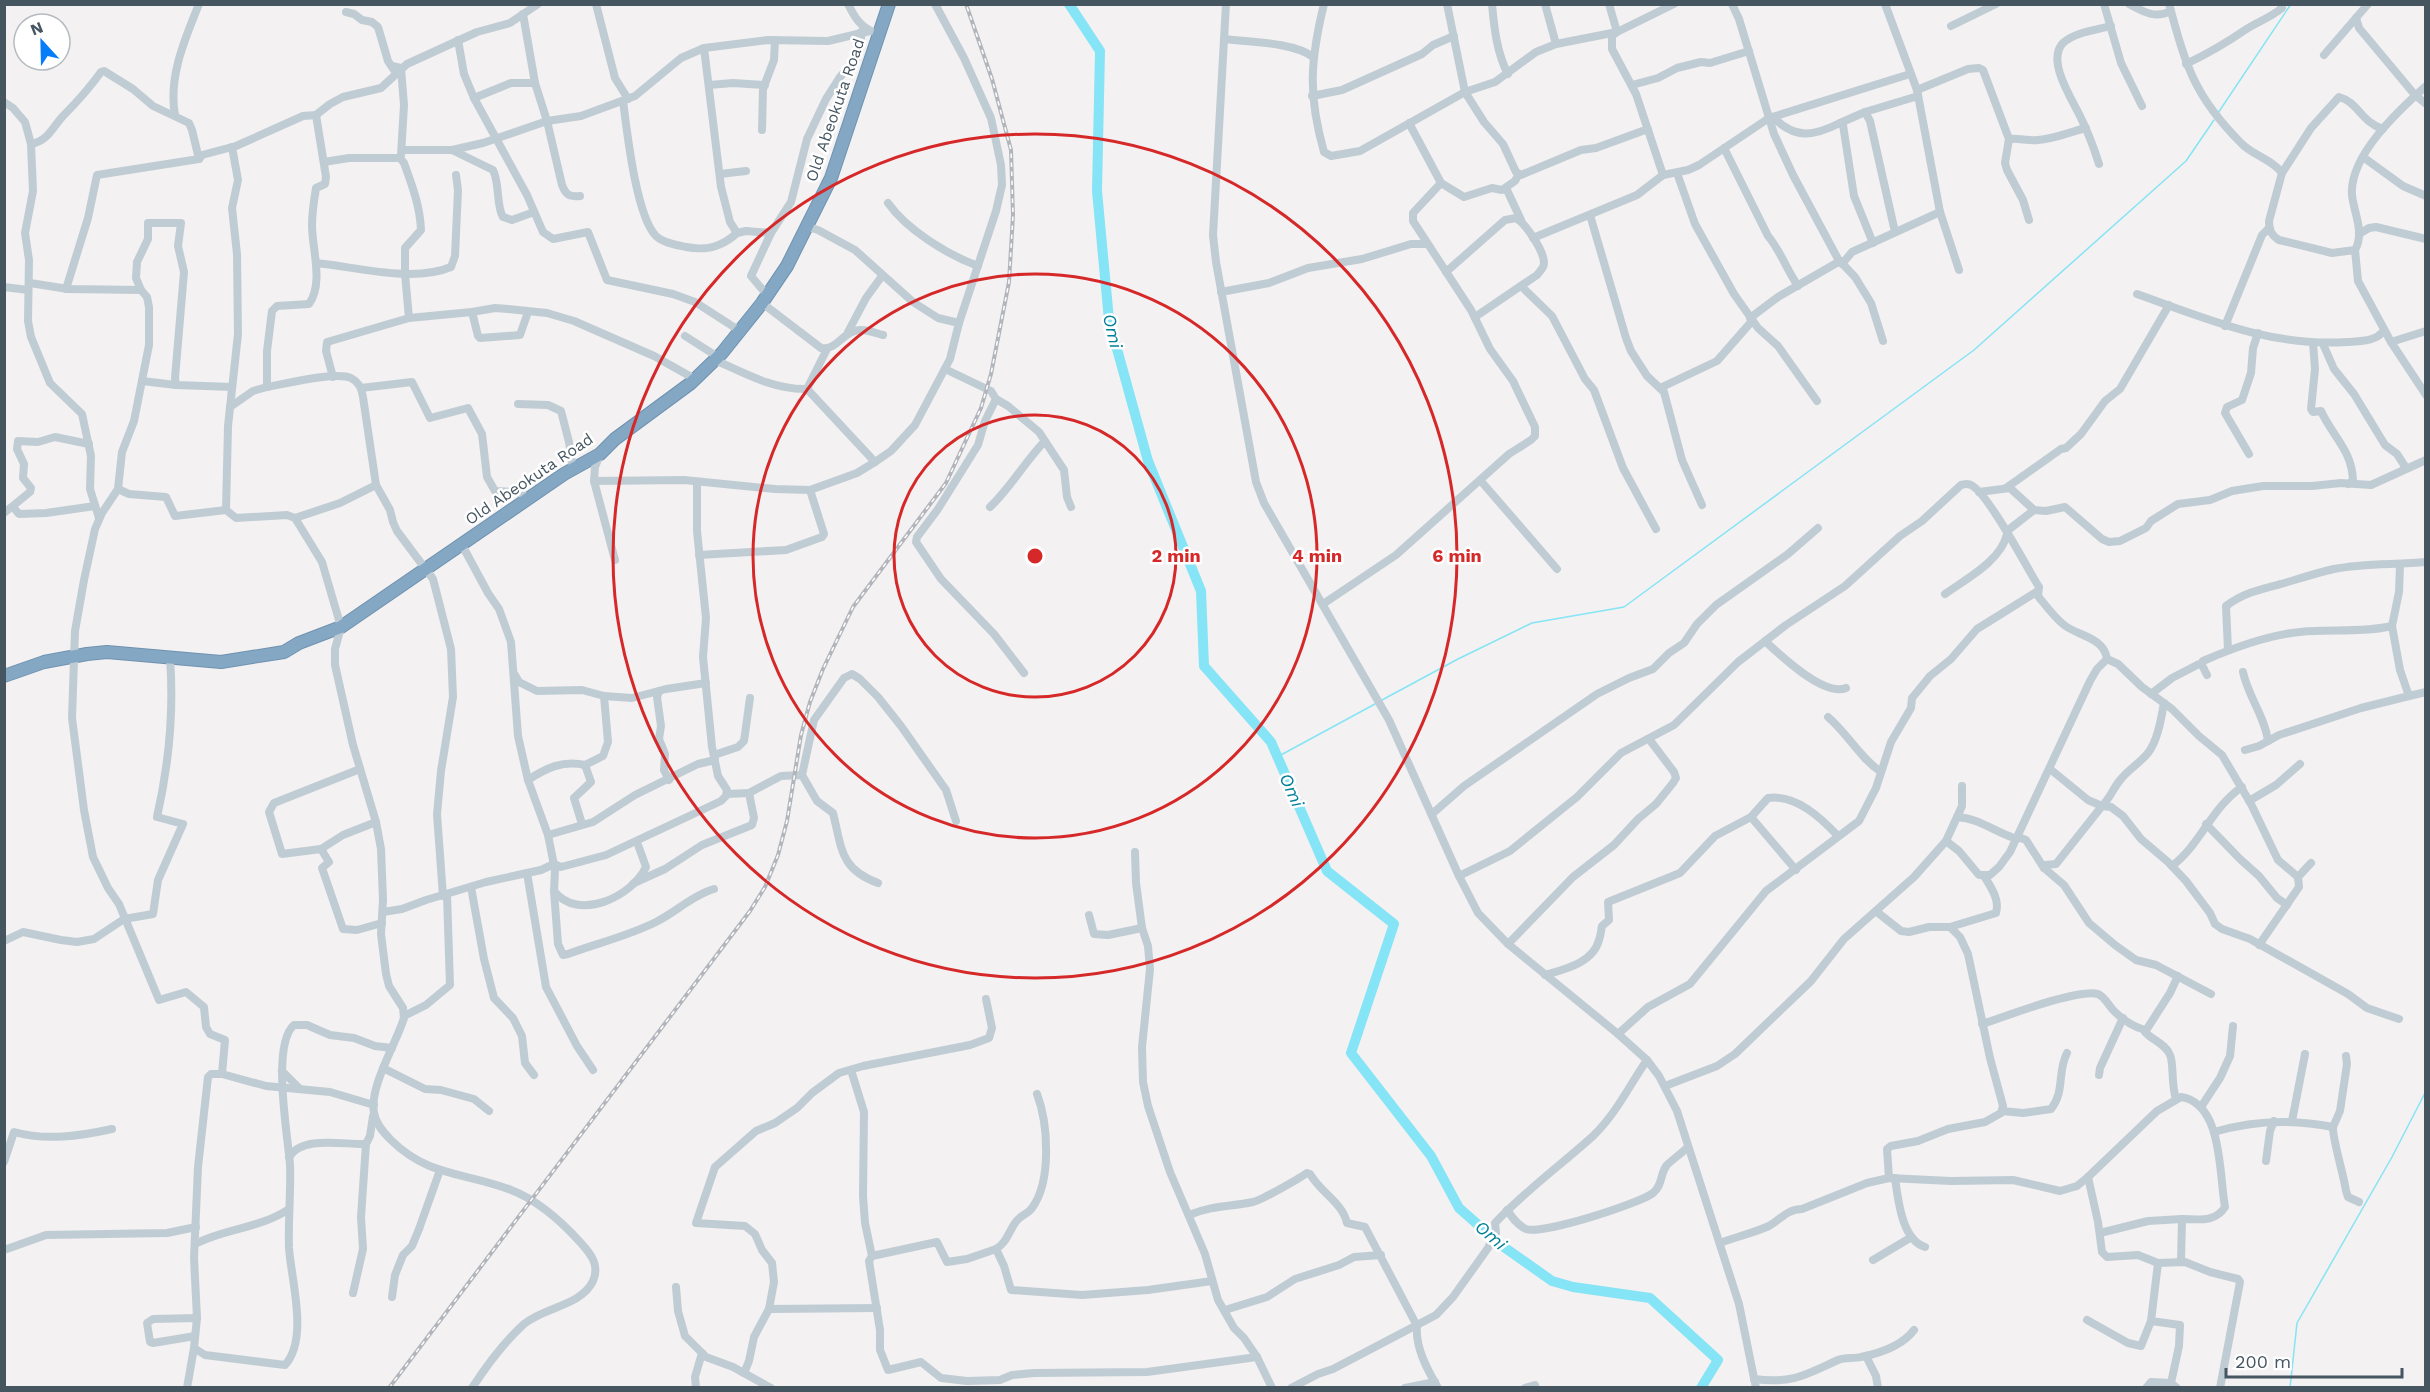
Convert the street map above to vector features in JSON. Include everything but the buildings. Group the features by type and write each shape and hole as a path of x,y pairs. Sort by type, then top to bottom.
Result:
{"highway":[{"name":"Old Abeokuta Road","path":"4,676 44,662 75,655 108,652 221,662 284,652 341,627 529,498 600,454 615,439 695,379 716,358 765,299 787,266 831,178 870,32 889,4"}],"street":[{"path":"175,115 173,106 177,67 200,4"},
{"path":"66,288 88,218 98,175 199,159 202,155 232,147 303,116 316,115 343,97 381,88 396,70 477,32 510,23 538,4"},
{"path":"596,4 615,78 625,100 641,201 651,230 657,238 698,250 728,241 737,233 746,231 771,233"},
{"path":"848,4 855,18 870,32"},
{"path":"594,481 697,482 810,490 857,473 876,462 891,451 915,425 945,369 1000,197 1002,184 1002,165 981,93 935,4"},
{"path":"1226,4 1213,235 1221,292 1256,482 1264,503 1389,720 1459,876 1479,913 1508,944 1647,1060 1665,1086 1677,1111 1739,1304 1755,1383 1789,1381 1838,1360 1866,1356 1903,1342 1914,1330"},
{"path":"1324,4 1313,57 1312,96 1315,119 1324,152 1331,156 1360,150 1466,92 1495,82 1536,52 1556,44 1617,32 1674,4"},
{"path":"1447,4 1466,92 1484,122 1503,144 1519,174"},
{"path":"1492,4 1496,33 1508,74"},
{"path":"1545,4 1556,44"},
{"path":"1609,4 1617,32"},
{"path":"1732,4 1792,175 1823,234 1871,303 1883,341"},
{"path":"1885,4 1918,93 1940,212 1959,270"},
{"path":"1952,26 1996,4"},
{"path":"2104,4 2121,63 2142,106"},
{"path":"2129,4 2149,14 2160,16 2170,8 2186,64 2201,98 2242,145 2282,173"},
{"path":"2186,64 2212,52 2272,16 2282,8 2281,4"},
{"path":"2324,55 2355,23 2368,4"},
{"path":"346,12 372,22 378,27 388,61 396,70 405,105 401,154 418,202 421,230 405,248 405,274 410,318"},
{"path":"523,14 535,83 564,190 571,197 580,196"},
{"path":"2355,23 2415,95 2426,104"},
{"path":"2099,164 2086,128 2062,82 2059,50 2067,40 2111,26"},
{"path":"324,162 452,150 547,121 581,116 625,100 645,88 681,58 704,48 775,40 828,41 870,32"},
{"path":"826,349 817,346 765,299 751,276 771,233 794,195 801,159 817,116 840,77 856,59 870,32"},
{"path":"1617,32 1611,40 1612,49 1618,64 1632,85 1664,175"},
{"path":"1312,96 1342,90 1422,54 1433,45 1454,36"},
{"path":"1224,39 1303,51 1313,57"},
{"path":"458,40 464,74 474,98 543,232 553,239 590,233 608,280 659,289 695,302 740,331"},
{"path":"762,130 765,85 774,60 775,40"},
{"path":"704,48 720,174 730,222 737,233"},
{"path":"1632,85 1658,78 1677,68 1701,62 1710,63 1749,51"},
{"path":"1771,118 1787,130 1806,135 1918,93 1968,69 1979,68 1987,77 2009,139 2007,170 2023,200 2029,220"},
{"path":"31,144 45,139 61,118 89,91 101,72 107,73 133,89 153,106 175,115 191,126 199,159"},
{"path":"1533,238 1637,195 1664,175 1699,165 1771,118 1910,74"},
{"path":"474,98 511,83 535,83"},
{"path":"709,85 733,83 765,85"},
{"path":"2426,86 2383,129 2363,158 2352,194 2359,224 2355,250 2358,281 2391,342 2426,395"},
{"path":"2225,326 2262,235 2269,228 2282,173 2312,128 2339,97 2346,99 2371,125 2383,129"},
{"path":"4,102 13,108 25,122 31,144 33,191 25,233 29,287 28,321 33,346 50,383 82,414 92,464 89,484 99,518"},
{"path":"1865,112 1870,121 1895,232"},
{"path":"267,387 267,351 272,310 278,306 309,304 313,293 316,263 313,212 316,188 325,184 324,162 316,115"},
{"path":"1409,123 1441,183 1464,197 1492,188 1500,190 1506,188 1515,181 1519,174"},
{"path":"1840,123 1844,130 1854,196 1873,243"},
{"path":"2009,139 2042,140 2086,128"},
{"path":"1519,174 1524,175 1581,150 1596,148 1648,129"},
{"path":"226,510 230,407 238,334 238,296 232,208 238,180 232,147"},
{"path":"1724,148 1768,236 1777,247 1798,286"},
{"path":"452,150 493,170 499,192 500,213 503,217 512,219 534,212"},
{"path":"2363,158 2403,186 2426,196"},
{"path":"720,174 746,171"},
{"path":"1677,173 1695,224 1734,294 1751,319 1778,346 1816,401"},
{"path":"316,263 405,274 444,270 454,263 458,190 456,175"},
{"path":"1323,604 1396,555 1509,454 1535,436 1535,426 1512,381 1490,350 1475,317 1426,244 1412,216 1441,183"},
{"path":"1475,317 1537,275 1544,266 1544,259 1521,221 1506,188"},
{"path":"888,203 905,222 956,258 978,266"},
{"path":"1660,388 1717,361 1751,319 1778,297 1841,262 1852,252 1940,212"},
{"path":"1590,214 1626,338 1641,367 1660,388 1670,411 1683,460 1702,505"},
{"path":"1446,272 1505,220 1516,218 1521,221"},
{"path":"176,385 184,272 178,246 181,223 148,223 148,239 136,262 136,278 147,297 149,345 131,432 122,452 118,489 99,518 95,529 75,631 72,718 88,840 93,857 108,888 119,904 159,1000 186,992 191,994 204,1007 206,1027 210,1034 225,1040 222,1074"},
{"path":"808,227 855,250 913,302 938,318 959,323"},
{"path":"2269,228 2272,236 2279,240 2332,253 2355,250"},
{"path":"2359,234 2369,228 2376,228 2426,239"},
{"path":"1221,292 1269,283 1308,268 1362,259 1411,244 1426,244"},
{"path":"807,389 826,349 848,332 866,298 882,276"},
{"path":"1521,286 1552,316 1594,390 1623,468 1656,529"},
{"path":"4,287 141,290"},
{"path":"2137,294 2225,326 2273,338 2318,343 2363,341 2378,338 2384,330"},
{"path":"2006,488 2061,449 2066,448 2080,434 2105,401 2120,388 2169,305"},
{"path":"333,377 326,351 327,342 410,318 495,308 547,313 574,321 613,336 695,379"},
{"path":"472,312 480,338 520,335 528,312"},
{"path":"848,332 866,330 883,335"},
{"path":"2391,342 2426,331"},
{"path":"2249,454 2225,413 2227,407 2242,400 2252,373 2253,348 2259,333"},
{"path":"685,336 716,358 766,382 793,389 807,389 876,462"},
{"path":"2318,343 2334,369 2354,394 2385,445 2397,454 2406,468"},
{"path":"2318,343 2311,409 2313,412 2321,411 2330,432 2342,444 2350,458 2353,481 2349,484"},
{"path":"945,369 991,391 996,399 1039,432 1064,470 1067,497 1071,507"},
{"path":"230,407 254,391 267,387 333,377 349,377 361,388 376,484 398,531 434,579 451,649 453,678 453,697 441,771 437,814 450,985 426,1005 404,1016"},
{"path":"142,381 232,387"},
{"path":"361,388 411,382 430,418 468,408 482,434 487,477 495,491 517,492 529,498"},
{"path":"996,399 985,421 978,445 938,509 917,537 916,542 941,579 994,634 1024,673"},
{"path":"518,404 548,405 561,411 573,469"},
{"path":"4,513 30,492 31,488 23,478 24,464 17,449 18,441 38,442 55,437 89,444"},
{"path":"990,507 1012,484 1023,465 1044,442"},
{"path":"600,454 595,467 594,481 615,560"},
{"path":"1978,492 2013,489 2034,510 2046,511 2065,507 2086,527 2109,542 2120,541 2146,528 2151,521 2178,504 2210,500 2232,492 2263,486 2371,485 2426,460"},
{"path":"1480,480 1557,569"},
{"path":"697,482 699,555 706,618 703,642 706,683 714,757 727,794"},
{"path":"295,518 340,503 376,484"},
{"path":"1459,876 1510,852 1577,797 1621,753 1674,725 1716,681 1785,625 1845,586 1900,536 1932,513 1961,485 1970,485 1978,492 2004,524 2039,588 2038,596 2063,624 2099,643 2106,652 2107,659"},
{"path":"118,489 129,494 166,497 175,516 226,510 236,518 287,515 295,518 322,562 341,627 335,648 335,665 351,736 376,822 381,849 383,912 381,934 386,974 403,1008 404,1016 384,1068 370,1136 366,1144 361,1217 363,1249 353,1293"},
{"path":"699,555 786,550 822,537 824,534 810,490"},
{"path":"13,507 19,514 57,512 95,506"},
{"path":"1945,594 1990,561 2006,540 2007,533 2034,510"},
{"path":"1432,814 1464,786 1597,694 1653,669 1669,653 1684,643 1697,624 1716,605 1788,554 1818,528"},
{"path":"462,545 507,626 515,675 518,736 528,780 548,835 554,864 558,944 563,955 616,940 637,931 714,889"},
{"path":"2228,650 2226,606 2236,598 2334,569 2386,563 2400,565 2426,562"},
{"path":"2400,565 2399,592 2392,626 2400,670 2409,696"},
{"path":"1618,1034 1648,1007 1690,984 1766,891 1856,824 1864,815 1891,742 1911,708 1912,698 1930,676 1951,659 1977,630 2038,591"},
{"path":"2202,661 2273,636 2298,632 2366,630 2392,626"},
{"path":"1765,641 1802,674 1826,687 1842,690 1846,688"},
{"path":"4,940 23,932 77,942 94,939 124,919 153,914 158,880 183,824 157,816 164,785 171,725 173,698 170,658"},
{"path":"2107,659 2118,664 2222,755 2228,768 2242,787 2278,860 2298,877 2299,886 2259,945"},
{"path":"1984,876 1999,867 2017,838 2090,681 2107,659"},
{"path":"2151,694 2172,678 2199,664 2202,665 2207,675"},
{"path":"2243,672 2247,690 2266,730 2268,741"},
{"path":"878,883 860,876 849,864 842,851 833,813 817,801 802,775 814,720 844,678 852,674 860,679 901,726 946,790 956,821"},
{"path":"515,675 519,682 537,691 582,690 604,696 637,698 706,683"},
{"path":"2245,750 2279,735 2361,708 2426,692"},
{"path":"656,694 661,726 659,739 664,751 664,770 669,780"},
{"path":"528,780 548,767 574,763 585,765 603,756 609,742 604,696"},
{"path":"548,835 603,817 630,798 738,747 744,741 750,698"},
{"path":"2044,868 2045,865 2056,864 2112,795 2117,784 2129,769 2152,747 2164,703"},
{"path":"1828,717 1840,727 1870,764 1881,772"},
{"path":"1508,944 1564,885 1614,845 1638,819 1656,804 1673,783 1676,778 1674,772 1649,739"},
{"path":"2249,801 2276,785 2300,764"},
{"path":"582,824 574,798 591,782 585,765"},
{"path":"360,769 274,803 269,812 282,854 321,849 343,835 376,822"},
{"path":"2050,769 2088,800 2111,807 2123,816 2141,839 2172,866 2201,901 2215,924 2259,945 2348,994 2367,1008 2399,1019"},
{"path":"383,912 402,909 541,870 554,864 561,867 594,859 637,842 651,832 721,801 727,794 749,793 782,776 802,775"},
{"path":"1665,1086 1717,1066 1735,1054 1811,981 1844,939 1914,877 1946,841 1962,806 1962,786"},
{"path":"2172,866 2201,836 2206,824 2224,802 2242,787"},
{"path":"634,883 665,869 702,845 752,825 754,818 749,793"},
{"path":"1545,975 1576,965 1595,948 1602,926 1609,920 1607,906 1610,900 1680,873 1715,836 1751,817 1768,798 1804,806 1821,818 1838,836"},
{"path":"1751,817 1796,870"},
{"path":"1957,817 1980,822 1998,833 2026,840 2044,868 2064,885 2089,923 2115,945 2136,960 2156,965 2211,994"},
{"path":"2206,824 2240,860 2259,876 2277,898 2287,905"},
{"path":"1877,912 1900,931 1910,932 1929,927 1950,927 1989,916 1998,910 1995,897 1984,876 1979,875 1959,851 1946,841"},
{"path":"554,891 565,901 593,904 617,897 634,883 646,867 637,842"},
{"path":"321,849 329,862 322,868 343,929 357,930 382,923"},
{"path":"1135,852 1136,884 1150,969 1142,1047 1143,1082 1170,1172 1205,1254 1221,1305 1234,1328 1257,1357 1272,1388"},
{"path":"2298,877 2311,863"},
{"path":"526,873 546,987 577,1046 593,1070"},
{"path":"471,888 484,959 494,998 513,1018 522,1036 525,1063 534,1075"},
{"path":"1089,915 1094,934 1108,935 1142,928"},
{"path":"1950,927 1960,937 1968,954 1982,1024 2003,1106 2002,1111"},
{"path":"2145,1030 2178,976"},
{"path":"1982,1024 2057,1000 2101,995 2115,1012 2136,1028 2145,1030 2170,1055 2172,1085 2176,1099"},
{"path":"744,1373 754,1337 769,1310 774,1282 772,1263 762,1250 755,1234 745,1226 696,1223 715,1167 756,1131 775,1123 797,1108 812,1093 839,1073 970,1045 988,1038 992,1028 986,999"},
{"path":"2099,1075 2123,1018"},
{"path":"194,1348 206,1355 276,1364 285,1365 290,1360 297,1331 290,1248 289,1157 282,1071 288,1035 294,1025 307,1025 330,1035 354,1038 375,1046 392,1048"},
{"path":"2201,1107 2220,1078 2230,1056 2233,1026"},
{"path":"1924,1246 1914,1243 1906,1229 1892,1178 1887,1149 1891,1146 1918,1141 1948,1128 1985,1122 2002,1111 2024,1113 2051,1109 2061,1091 2062,1069 2067,1053"},
{"path":"2292,1122 2305,1054"},
{"path":"2346,1056 2347,1064 2340,1111 2332,1135 2337,1143 2348,1197 2359,1202"},
{"path":"1291,1388 1333,1369 1430,1318 1445,1305 1488,1248 1496,1233 1495,1223 1593,1136 1610,1118 1647,1060"},
{"path":"384,1068 425,1089 441,1090 474,1099 489,1111"},
{"path":"852,1070 864,1112 865,1223 872,1256 869,1261 877,1308 880,1350 888,1370 921,1362 941,1378 1000,1380 1034,1373 1147,1372 1257,1357"},
{"path":"282,1071 299,1088"},
{"path":"187,1388 197,1318 194,1258 197,1243 198,1167 207,1083 211,1074 222,1074 253,1084 330,1092 374,1109 383,1132 408,1156 440,1170 511,1190 531,1200 574,1236 594,1260 596,1269 590,1287 580,1295 525,1324 506,1342 472,1388"},
{"path":"872,1256 937,1242 947,1262 967,1259 1004,1244 1016,1220 1032,1209 1041,1189 1046,1149 1041,1105 1037,1094"},
{"path":"1719,1244 1768,1226 1777,1218 1796,1209 1802,1209 1867,1183 1892,1178 2013,1180 2060,1191 2077,1186 2088,1177 2157,1110 2176,1099 2187,1098 2201,1107 2210,1118 2214,1132 2225,1208 2222,1213 2211,1219 2148,1221 2100,1233"},
{"path":"2214,1132 2247,1124 2274,1122 2333,1127"},
{"path":"2265,1161 2270,1131 2274,1122"},
{"path":"4,1162 14,1132 36,1138 55,1135 78,1137 112,1130"},
{"path":"289,1157 298,1147 309,1144 366,1144"},
{"path":"1507,1210 1519,1225 1532,1231 1564,1225 1619,1209 1652,1194 1661,1185 1667,1166 1688,1147"},
{"path":"392,1297 395,1275 403,1255 412,1246 440,1170"},
{"path":"1189,1215 1222,1204 1259,1200 1307,1173 1341,1208 1347,1224 1365,1227 1381,1256 1390,1279 1417,1325 1416,1336 1419,1349 1436,1385 1405,1388"},
{"path":"2088,1177 2102,1252 2107,1257 2138,1255 2158,1263 2181,1261 2210,1272 2234,1277 2240,1282 2220,1388"},
{"path":"197,1243 214,1234 264,1224 289,1209"},
{"path":"2181,1261 2182,1219"},
{"path":"4,1250 46,1235 167,1233 196,1227"},
{"path":"1873,1260 1910,1238"},
{"path":"996,1249 1011,1290 1082,1295 1148,1290 1212,1281"},
{"path":"1225,1310 1267,1297 1295,1279 1339,1266 1354,1257 1381,1256"},
{"path":"2087,1320 2128,1343 2141,1346 2151,1321 2158,1263"},
{"path":"676,1287 678,1311 685,1336 702,1353 771,1388"},
{"path":"769,1310 877,1308"},
{"path":"195,1336 153,1343 150,1342 147,1323 153,1319 197,1318"},
{"path":"2146,1388 2151,1382 2174,1385 2179,1346 2180,1325 2151,1321"},
{"path":"696,1388 695,1377 702,1353"},
{"path":"1866,1356 1876,1376 1878,1388"},
{"path":"1525,1388 1535,1385"}],"waterway":[{"name":"Omi","path":"1069,4 1100,51 1097,191 1109,320 1148,461 1201,591 1204,666 1271,742 1327,871 1394,924 1351,1053 1431,1156 1459,1208 1501,1245 1552,1281 1573,1287 1650,1298 1718,1360 1701,1388"},
{"path":"2218,113 2291,4"},
{"path":"1382,700 1532,623 1624,607 1974,350 2186,161 2214,120"},
{"path":"1279,756 1375,704"},
{"path":"2290,1388 2297,1323 2392,1157 2426,1091"}],"railway":[{"path":"389,1388 750,911 765,887 778,855 787,821 801,735 810,702 823,669 853,607 946,483 981,408 991,374 1009,282 1013,215 1011,150 992,79 966,4"}]}
